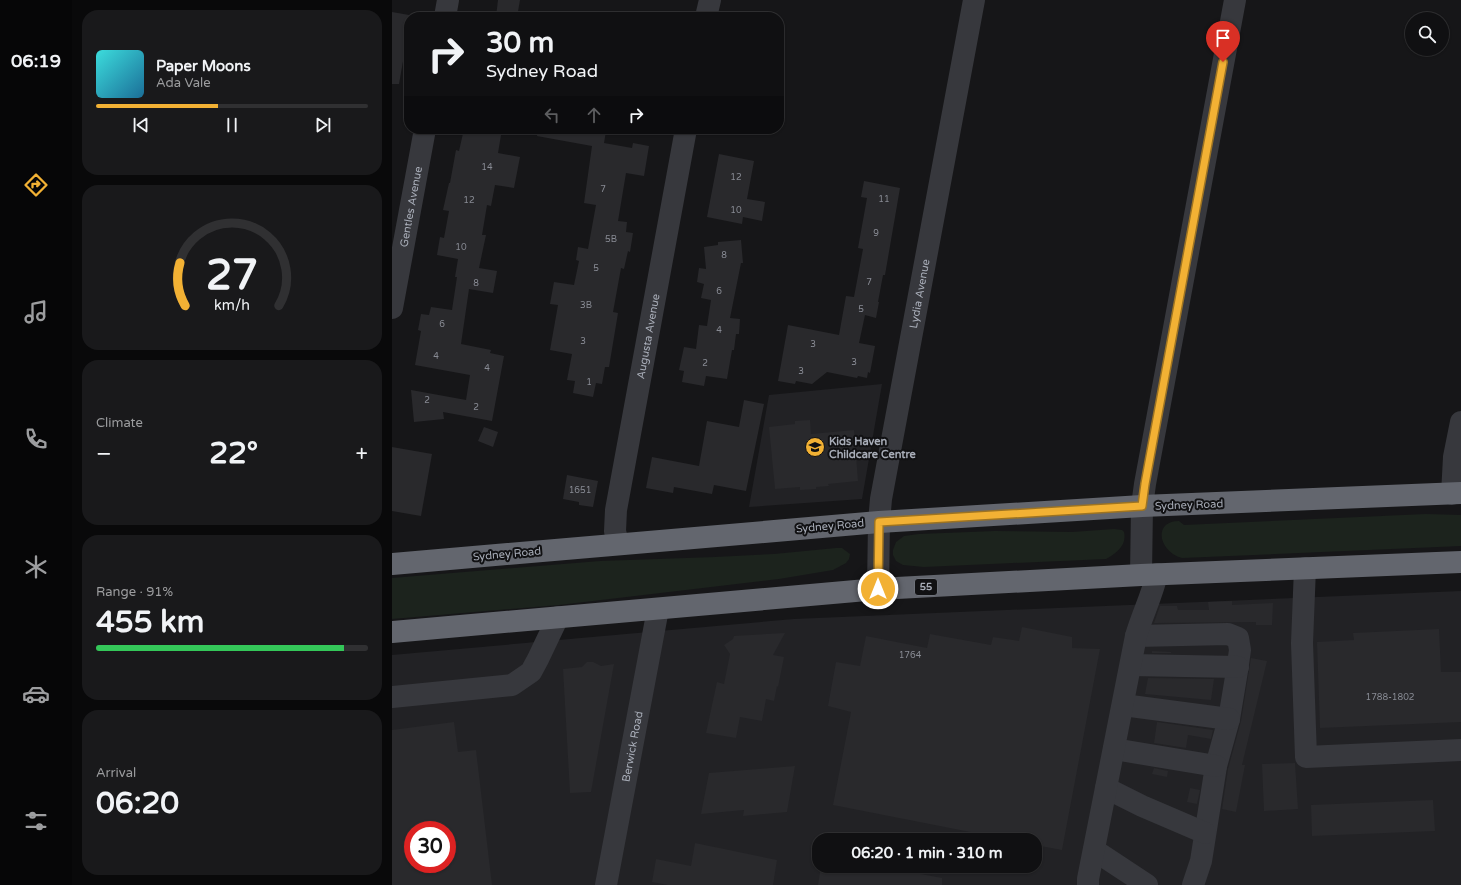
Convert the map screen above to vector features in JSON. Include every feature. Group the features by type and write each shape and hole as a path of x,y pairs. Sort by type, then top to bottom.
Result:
{"highway":[{"name":"Sydney Road","path":"392,564 879,522 1142,506 1457,494"},
{"name":"55","path":"392,632 878,589 1149,575 1461,562"}],"street":[{"path":"446,12 448,0"},
{"path":"707,12 710,0"},
{"name":"Lydia Avenue","path":"878,589 879,522 881,499 974,0"},
{"path":"1088,885 1136,636 1145,606 1152,593 1142,506 1149,460 1235,0"},
{"name":"Gentles Avenue","path":"392,308 424,134"},
{"name":"Augusta Avenue","path":"618,544 615,523 616,510 685,134"},
{"path":"1457,494 1454,457 1461,422"},
{"path":"1305,568 1302,643 1306,757 1461,750"},
{"name":"Berwick Road","path":"606,885 658,609"},
{"path":"392,696 512,685 531,672 558,617"},
{"path":"1136,636 1228,634 1234,635 1238,638 1240,643 1238,667 1229,719 1216,766 1201,861 1193,885"},
{"path":"1131,665 1238,667"},
{"path":"1123,705 1229,719"},
{"path":"1114,749 1216,766"},
{"path":"1106,788 1205,834"},
{"path":"1094,850 1147,885"}],"shaded area":[{"name":"Kids Haven Childcare Centre","path":"882,384 862,499 749,507 769,395"},
{"path":"1426,514 1461,515 1461,546 1182,558 1168,549 1162,537 1162,531 1165,526 1171,522 1179,521 1184,525"},
{"path":"1114,529 1122,530 1124,532 1125,537 1123,545 1114,554 1106,559 924,567 903,565 896,561 893,555 896,542 904,536 919,534 995,531 1072,532"},
{"path":"842,548 850,554 846,563 833,570 779,579 559,605 392,619 392,578 600,561 774,554"},
{"path":"1461,591 1461,885 392,885 392,655 794,619"}],"building":[{"path":"498,0 520,0 518,12 497,12"},
{"path":"392,12 404,14 404,56 399,84 392,84"},
{"path":"463,134 501,134 498,153 520,157 514,188 495,185 491,206 487,205 482,235 486,235 479,268 497,271 493,293 469,289 461,344 491,350 490,353 504,356 492,421 443,412 444,419 414,422 411,390 466,400 470,375 415,365 421,331 418,330 421,314 429,315 431,307 452,310 458,259 437,255 440,237 444,238 449,211 443,210 456,150 459,151"},
{"path":"537,134 606,134 604,143 632,148 633,143 649,146 644,176 626,173 618,221 627,222 626,232 633,233 630,252 628,251 624,269 621,268 613,312 618,313 609,367 605,367 602,384 596,383 593,397 573,393 575,381 567,380 572,354 550,350 558,305 550,304 554,282 574,285 579,261 576,260 578,247 588,249 596,205 584,203 592,146 537,136"},
{"path":"719,154 754,161 747,199 765,202 762,221 743,217 742,224 707,217"},
{"path":"864,181 900,188 876,318 865,315 859,343 875,346 870,373 868,372 867,378 858,376 857,378 827,372 812,384 796,381 795,384 778,381 788,325 839,335 846,296 854,297 863,249 858,248 867,198 861,197"},
{"path":"741,240 743,263 741,263 730,318 740,319 739,334 736,334 727,379 706,376 704,386 682,382 684,371 679,370 684,347 696,349 699,325 707,326 711,300 701,298 704,284 697,282 699,268 706,269 704,247 718,245 718,242"},
{"path":"744,400 764,404 746,491 714,485 712,494 674,487 673,493 646,488 652,457 699,466 707,421 739,427"},
{"path":"810,420 811,434 854,430 858,481 828,484 829,486 816,487 816,489 800,490 800,487 775,489 769,427 795,424 795,421"},
{"path":"484,427 498,432 493,447 478,441"},
{"path":"392,447 432,454 421,516 392,511"},
{"path":"567,475 598,481 593,507 579,505 579,502 563,499"},
{"path":"1232,601 1232,605 1273,603 1272,625 1256,625 1256,622 1154,623 1160,606 1177,606 1178,610 1209,610 1208,602"},
{"path":"1022,627 1072,637 1072,648 1100,649 1062,850 1042,846 1042,833 975,833 833,805 851,712 828,706 836,662 860,666 866,636 927,648 930,634 991,645 993,637 1019,641"},
{"path":"1439,629 1441,672 1461,672 1461,722 1320,728 1317,642 1354,640 1353,633"},
{"path":"785,633 773,655 784,657 778,687 777,686 774,701 766,699 762,721 740,717 736,738 706,733 717,682 724,684 730,654 724,645 733,639 734,636"},
{"path":"1152,651 1171,652 1171,653 1152,653"},
{"path":"1251,658 1267,661 1242,765 1245,765 1236,812 1222,809 1228,769 1241,721"},
{"path":"587,662 593,662 601,666 614,664 591,792 570,793 563,669 582,667"},
{"path":"1148,678 1214,679 1211,700 1145,694"},
{"path":"454,722 458,752 476,750 492,885 392,885 392,730"},
{"path":"1157,722 1213,730 1211,739 1188,735 1186,748 1154,743"},
{"path":"1295,763 1298,809 1264,811 1262,764"},
{"path":"795,766 787,812 743,816 744,810 701,814 709,773"},
{"path":"1154,768 1168,771 1167,777 1152,774"},
{"path":"1190,788 1200,790 1197,804 1187,802"},
{"path":"1433,800 1435,831 1312,836 1311,805"},
{"path":"695,843 777,860 773,885 668,885 652,882 656,859 691,866"},
{"path":"820,873 915,873 942,878 942,885 818,885"}],"place":[{"name":"Kids Haven Childcare Centre","path":"815,447"}],"route":[{"path":"878,589 879,522 1142,506 1223,62"}]}
